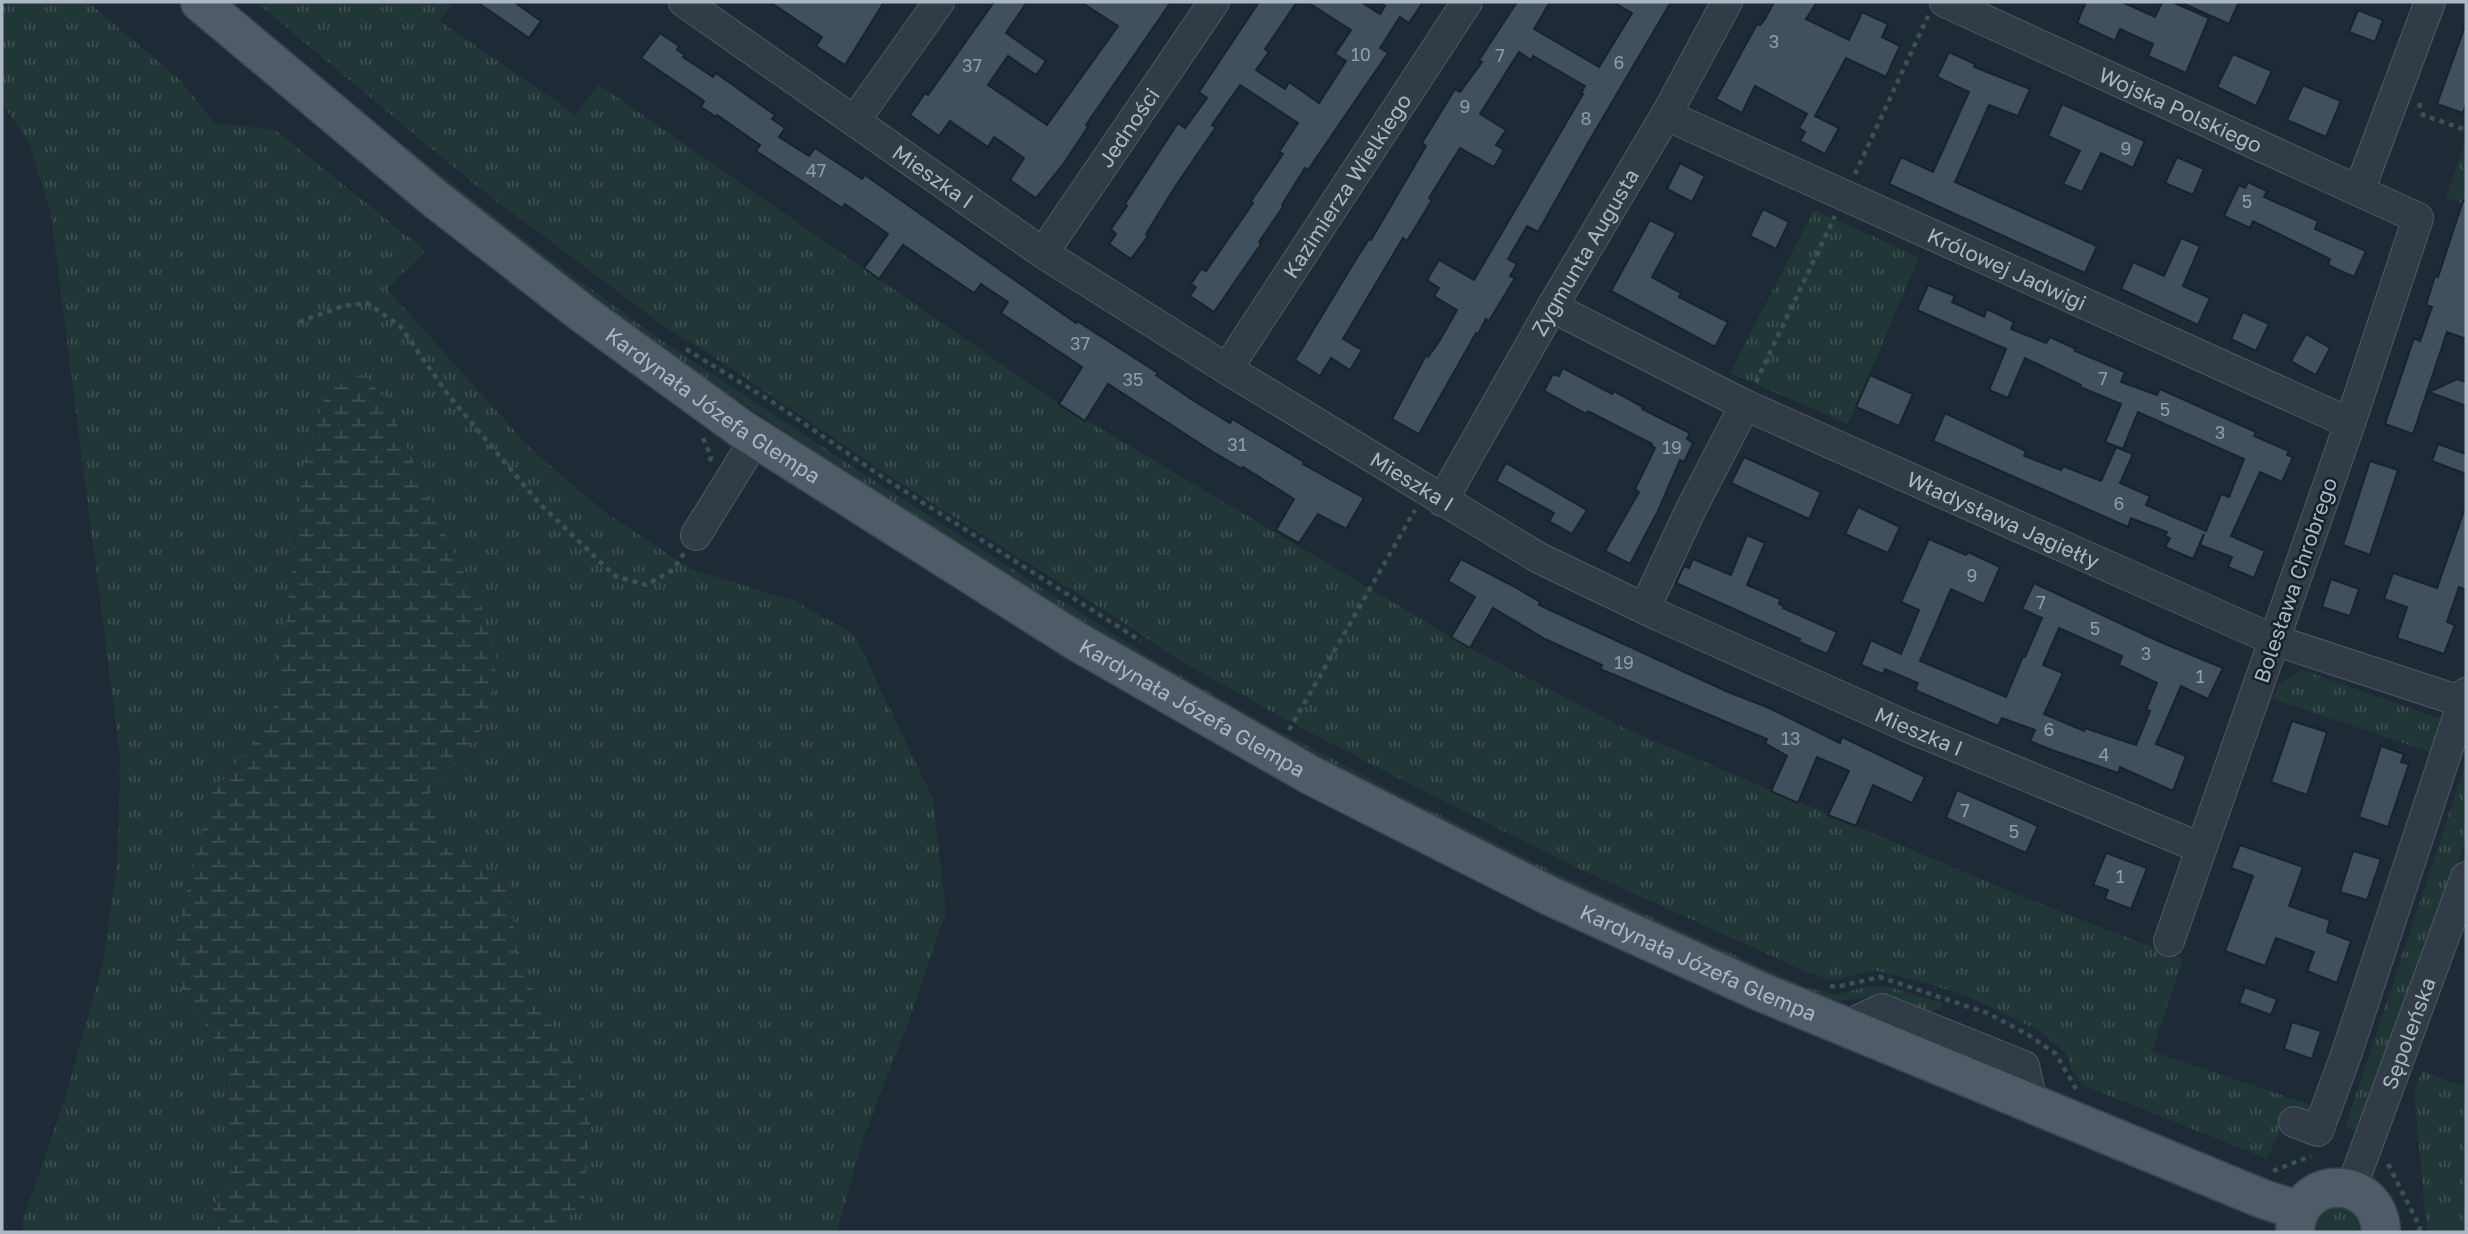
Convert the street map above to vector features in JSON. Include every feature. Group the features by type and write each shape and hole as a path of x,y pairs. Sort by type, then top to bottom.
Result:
{"main road":[{"name":"Kardynała Józefa Glempa","path":"200,2 434,198 582,313 703,380 756,438 1076,641 1312,776 1550,896 1843,1027 2263,1199 2298,1222"},
{"path":"2298,1222 2308,1200 2319,1192 2331,1188 2351,1189 2371,1202 2377,1212 2381,1232"}],"street":[{"name":"Mieszka I","path":"684,2 1043,253 1227,369 1539,558 1906,726 2201,848"},
{"path":"855,120 939,2"},
{"name":"Jedności","path":"1043,253 1214,2"},
{"name":"Kazimierza Wielkiego","path":"1227,369 1467,2"},
{"name":"Zygmunta Augusta","path":"1434,496 1667,116 1727,2"},
{"name":"Wojska Polskiego","path":"1945,2 2417,218"},
{"path":"2359,191 2430,2"},
{"name":"Królowej Jadwigi","path":"1667,116 2350,424"},
{"name":"Bolesława Chrobrego","path":"2169,941 2350,424 2417,218"},
{"name":"Władysława Jagiełły","path":"1552,307 1745,405 2274,640 2465,699"},
{"path":"1645,608 1691,509 1745,405"},
{"path":"696,535 756,438"},
{"path":"2294,1122 2318,1131 2351,1042 2465,699"},
{"name":"Sępoleńska","path":"2351,1189 2466,877"}],"path":[{"path":"2401,80 2412,84 2423,115 2466,130"},
{"path":"299,322 343,306 366,303 400,326 449,396 539,503 615,576 646,585 673,570 696,535"},
{"path":"684,347 703,380 774,403 881,476 1152,648"},
{"path":"702,435 711,457 705,468"},
{"path":"1289,731 1434,496"},
{"path":"1277,724 1301,737"},
{"path":"1827,985 1836,988 1880,976 1987,1013 2027,1034 2056,1054 2075,1088 2087,1093"},
{"path":"2261,1166 2273,1171"}],"green space":[{"path":"2,2 88,2 179,79 215,123 275,130 426,251 387,289 530,448 603,511 691,569 795,601 854,634 933,799 946,912 912,1013 863,1139 837,1232 539,1232 584,1205 590,1120 576,1067 518,961 508,881 443,846 429,793 486,724 482,608 448,541 386,399 362,374 327,390 302,470 293,567 272,718 211,795 183,993 212,1035 226,1062 229,1177 202,1232 23,1232 23,1219 65,1099 103,962 118,858 120,756 51,214 29,143 2,103"},
{"path":"219,2 232,2 398,141 530,244 658,338 870,478 1153,659 1265,724 1550,870 1805,987 1836,995 1870,986 1888,987 1943,1003 1940,1009 1928,1012 1883,995 1827,1003 1507,861 1145,665 1102,633 881,496 617,319 539,263"},
{"path":"256,2 453,2 440,21 576,115 598,84 1059,404 1470,648 1624,728 2026,898 2183,959 2152,1051 2317,1107 2285,1119 2267,1159 2082,1085 2073,1072 2066,1053 2038,1030 1969,997 1874,970 1832,981 1809,973 1569,864 1305,730 1177,659 1118,619 895,480 725,364 665,327 475,185"},
{"path":"2466,139 2466,205 2446,198"},
{"path":"1814,210 1919,257 1848,424 1730,373"},
{"path":"362,374 386,399 448,541 482,608 497,661 486,724 429,794 443,846 508,881 518,961 576,1067 590,1120 584,1205 539,1232 202,1232 229,1177 226,1062 212,1035 183,993 176,936 211,795 272,718 293,567 302,470 327,390"},
{"path":"2302,670 2444,720 2433,753 2273,699 2279,684"},
{"path":"2466,763 2466,840 2378,1080 2354,1131 2345,1127"},
{"path":"2422,1071 2466,1087 2466,1232 2427,1232 2414,1093"},
{"path":"2334,1207 2345,1209 2352,1214 2357,1221 2359,1232 2314,1232 2319,1216"}],"building":[{"path":"477,2 514,2 541,21 529,38"},
{"path":"770,2 884,2 845,65 816,46 822,37"},
{"path":"994,2 1027,2 1006,33 1046,61 1036,75 1008,56 988,85 1047,125 1118,26 1081,2 1171,2 1086,125 1088,127 1064,163 1036,198 1010,180 1024,158 994,137 988,147 950,121 939,136 910,115 925,93 928,95"},
{"path":"1259,2 1297,2 1265,49 1269,52 1256,70 1285,89 1289,82 1319,103 1346,61 1335,54 1351,30 1307,2 1361,2 1380,14 1385,6 1379,2 1423,2 1409,23 1400,17 1380,48 1388,53 1308,170 1305,168 1259,242 1261,244 1214,312 1190,296 1196,287 1191,284 1201,269 1206,271 1253,203 1251,201 1283,154 1279,152 1298,123 1240,85 1212,125 1216,127 1131,259 1109,244 1116,234 1111,229 1178,123 1185,128 1207,98 1199,92"},
{"path":"1517,2 1550,2 1534,29 1599,67 1632,13 1613,2 1671,2 1538,232 1527,226 1508,259 1517,264 1510,276 1515,278 1489,321 1486,319 1478,334 1476,333 1419,434 1392,419 1426,355 1428,357 1440,340 1457,310 1434,296 1439,288 1427,280 1439,260 1474,280 1583,94 1581,93 1585,86 1533,56 1531,60 1519,52 1480,114 1506,130 1496,145 1504,150 1494,167 1460,148 1429,198 1432,200 1407,241 1403,238 1343,339 1362,350 1350,370 1331,358 1320,376 1295,360 1358,256 1369,239 1371,240 1426,146 1422,143 1455,89 1460,92 1482,62 1479,60"},
{"path":"1774,2 1817,2 1806,19 1849,40 1862,12 1888,24 1882,37 1900,46 1886,77 1846,58 1815,116 1839,128 1825,154 1800,141 1805,132 1799,128 1807,114 1755,86 1742,113 1716,99 1757,24 1760,25 1765,19"},
{"path":"2086,2 2122,2 2155,17 2162,2 2172,2 2209,18 2186,73 2148,56 2153,44 2120,29 2115,41 2077,23"},
{"path":"2180,2 2239,2 2229,24"},
{"path":"2358,10 2383,20 2375,42 2349,32"},
{"path":"2464,29 2466,104 2463,113 2437,104"},
{"path":"660,33 679,46 677,50 685,55 683,57 713,77 716,73 775,115 772,119 785,128 779,137 809,156 815,148 862,179 865,175 1076,323 1077,321 1158,373 1156,375 1194,401 1230,423 1232,419 1304,462 1303,464 1364,498 1346,529 1318,514 1299,543 1276,530 1294,499 1213,452 1108,384 1085,421 1059,404 1082,367 1001,313 1008,302 981,284 974,293 903,245 879,279 864,268 888,234 845,204 842,208 756,151 760,145 701,107 704,101 641,58"},
{"path":"1949,52 1975,64 1974,67 2030,89 2018,116 1989,105 1955,182 2097,246 2085,273 1889,184 1901,157 1933,172 1969,92 1937,77"},
{"path":"2233,54 2272,71 2256,106 2217,87"},
{"path":"2303,85 2341,101 2326,137 2287,120"},
{"path":"2062,104 2145,141 2133,168 2101,153 2082,192 2063,184 2080,151 2048,136"},
{"path":"2177,157 2204,169 2193,195 2165,183"},
{"path":"1680,163 1705,176 1692,202 1667,189"},
{"path":"2248,182 2267,191 2264,197 2318,221 2315,229 2366,251 2354,277 2328,265 2330,259 2253,221 2250,228 2224,216 2239,185 2245,188"},
{"path":"2463,201 2466,201 2466,339 2447,332 2413,434 2385,424 2414,338 2420,341 2432,307 2426,305"},
{"path":"1763,209 1789,222 1776,249 1750,236"},
{"path":"1650,220 1676,233 1652,277 1681,293 1679,297 1728,322 1715,347 1611,291"},
{"path":"2181,238 2200,246 2183,286 2210,298 2198,325 2121,289 2133,262 2164,276"},
{"path":"1928,285 1955,296 1952,302 1984,317 1987,309 2014,322 2011,329 2046,343 2050,337 2076,349 2075,351 2125,372 2121,382 2157,395 2160,389 2256,432 2254,436 2289,451 2287,455 2293,457 2282,482 2260,472 2231,536 2265,551 2254,578 2228,567 2232,557 2200,545 2204,534 2193,559 2165,547 2170,538 2165,536 2167,532 2131,518 2128,527 1933,441 1945,413 2026,451 2024,456 2061,470 2063,466 2101,481 2116,447 2133,454 2120,483 2150,496 2146,505 2206,531 2221,494 2229,497 2244,459 2138,412 2123,449 2105,442 2121,404 2080,387 2081,385 2025,358 2008,398 1989,390 2006,349 1917,310"},
{"path":"2243,312 2269,324 2256,351 2231,339"},
{"path":"2306,334 2330,348 2316,375 2291,361"},
{"path":"1563,368 1612,394 1614,391 1643,407 1642,409 1690,433 1687,439 1693,443 1684,462 1680,460 1658,511 1630,564 1605,551 1639,492 1635,489 1655,448 1588,411 1586,414 1544,391 1553,374 1559,376"},
{"path":"1870,375 1913,394 1899,426 1856,407"},
{"path":"2457,379 2466,382 2466,406 2429,392"},
{"path":"2438,444 2466,454 2466,474 2432,461"},
{"path":"1744,457 1821,492 1809,519 1731,483"},
{"path":"2370,461 2398,470 2370,555 2343,545"},
{"path":"1506,463 1587,510 1572,534 1549,521 1554,513 1496,481"},
{"path":"1858,507 1900,527 1888,553 1845,534"},
{"path":"2464,511 2466,590 2459,587 2447,622 2455,625 2444,654 2397,638 2407,607 2384,599 2393,573 2437,588"},
{"path":"1747,535 1765,543 1747,585 1780,599 1779,604 1784,606 1783,608 1837,632 1827,654 1676,583 1684,566 1689,568 1693,559 1731,575"},
{"path":"1929,539 1966,555 1968,552 2000,567 1984,604 1951,589 1920,661 2006,697 2042,618 2022,609 2034,583 2223,668 2208,699 2181,686 2156,744 2186,756 2173,791 2120,767 2118,773 2049,749 2030,741 2035,730 2002,718 1998,726 1915,690 1918,683 1885,669 1883,674 1861,665 1871,640 1901,654 1919,610 1901,602","holes":["2059,628 2122,656 2119,665 2157,683 2146,710 2150,711 2136,745 2085,728 2084,731 2044,714 2063,673 2043,665"]},
{"path":"1461,559 1515,587 1540,602 1539,605 1728,692 1767,707 1840,743 1842,737 1925,777 1912,803 1873,785 1856,826 1828,815 1849,771 1817,757 1798,803 1771,791 1787,756 1765,743 1767,739 1600,669 1602,665 1545,639 1493,608 1470,648 1451,637 1475,597 1448,581"},
{"path":"2331,579 2359,589 2350,616 2322,607"},
{"path":"2292,721 2327,732 2307,795 2271,782"},
{"path":"2381,746 2404,754 2401,762 2409,764 2388,827 2359,817"},
{"path":"1957,790 2038,826 2026,853 1946,818"},
{"path":"2240,845 2303,867 2289,906 2330,920 2327,932 2351,941 2337,983 2307,971 2314,952 2276,938 2265,966 2225,951 2253,876 2231,868"},
{"path":"2353,851 2381,859 2367,900 2340,892"},
{"path":"2106,853 2147,868 2131,909 2105,899 2108,890 2093,885"},
{"path":"2245,987 2277,999 2271,1015 2239,1003"},
{"path":"2292,1022 2321,1031 2312,1059 2284,1049"}]}
